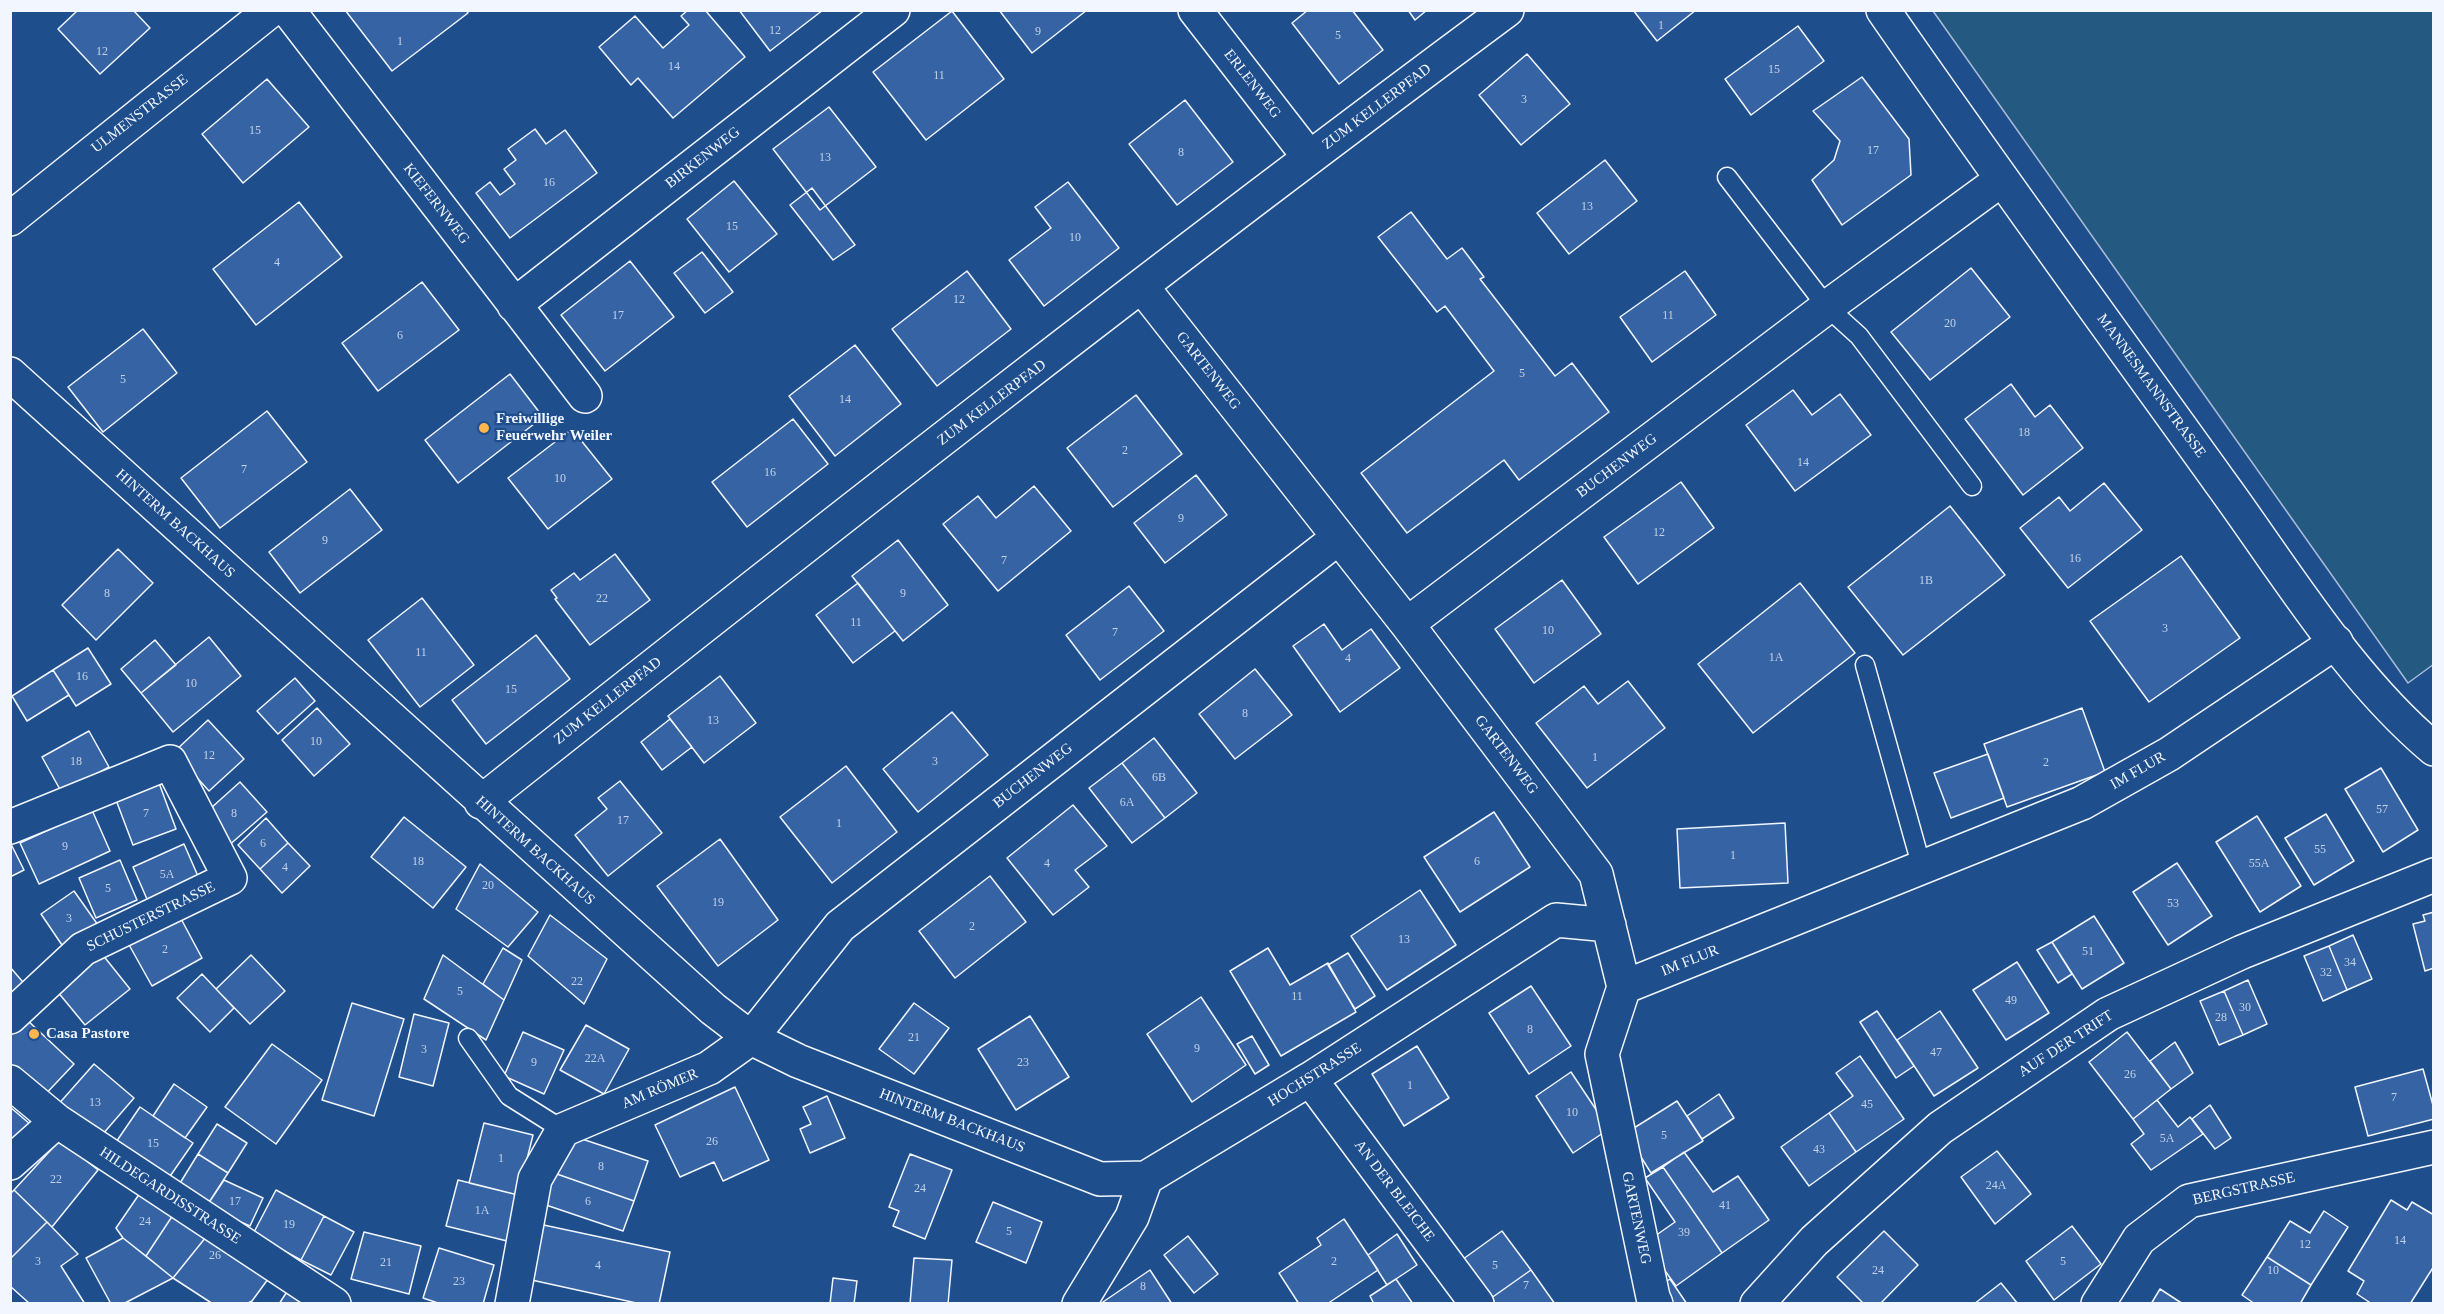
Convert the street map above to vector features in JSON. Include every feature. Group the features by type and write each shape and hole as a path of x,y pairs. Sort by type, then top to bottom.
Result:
{"street":[{"name":"ULMENSTRASSE","path":"10,219 271,10"},
{"name":"KIEFERNWEG","path":"288,10 585,396"},
{"name":"BIRKENWEG","path":"514,305 893,10"},
{"name":"ERLENWEG","path":"1196,10 1309,157"},
{"name":"ZUM KELLERPFAD","path":"481,802 746,591 1143,288 1309,157 1507,10"},
{"name":"MANNESMANNSTRASSE","path":"1883,10 2001,180 2336,642 2404,724 2433,749"},
{"name":"BUCHENWEG","path":"1407,624 1827,307 2001,180"},
{"name":"GARTENWEG","path":"1143,288 1407,624 1596,874 1624,987 1602,1054 1656,1304"},
{"name":"HINTERM BACKHAUS","path":"10,374 481,802 713,1009 751,1038 798,1061 1100,1179 1146,1178"},
{"name":"BUCHENWEG","path":"751,1038 840,926 1338,538"},
{"name":"IM FLUR","path":"1624,987 2082,803 2169,754 2336,642"},
{"name":"SCHUSTERSTRASSE","path":"10,827 170,762 230,878 84,949 10,1017"},
{"name":"AUF DER TRIFT","path":"1756,1304 1814,1241 1940,1128 2108,1014 2242,952 2433,875"},
{"name":"HOCHSTRASSE","path":"1146,1178 1310,1079 1556,920 1610,925"},
{"name":"AM RÖMER","path":"563,1130 709,1068 751,1038"},
{"name":"AN DER BLEICHE","path":"1310,1079 1477,1304"},
{"name":"HILDEGARDISSTRASSE","path":"10,1082 57,1121 334,1304"},
{"path":"10,1163 57,1121"},
{"path":"512,1304 535,1179 563,1130"},
{"name":"BERGSTRASSE","path":"2098,1304 2139,1239 2189,1201 2433,1147"},
{"path":"1079,1304 1132,1217 1146,1178"}],"lane":[{"path":"1727,177 1827,307 1859,336 1972,486"},
{"path":"1865,665 1922,868"},
{"path":"468,1038 509,1096 563,1130"}],"shaded area":[{"path":"1933,11 2433,11 2434,664 2408,683"}],"building":[{"path":"78,10 133,10 150,28 100,74 58,29"},
{"path":"345,10 466,10 468,13 392,71"},
{"path":"688,10 705,10 745,57 673,118 638,78 631,85 599,47 635,16 663,48 689,25 681,16"},
{"path":"739,10 823,10 770,51"},
{"path":"999,10 1087,10 1032,53"},
{"path":"1308,10 1352,10 1383,50 1339,84 1292,23"},
{"path":"1408,10 1427,10 1415,20"},
{"path":"1633,10 1696,10 1657,41"},
{"path":"952,11 1004,79 926,140 873,72"},
{"path":"1798,26 1824,61 1751,115 1725,79"},
{"path":"1527,54 1570,104 1521,145 1479,95"},
{"path":"1862,77 1909,139 1911,175 1842,225 1812,180 1834,160 1840,141 1813,111"},
{"path":"267,79 309,127 243,183 202,134"},
{"path":"1185,100 1233,162 1177,205 1129,144"},
{"path":"829,107 876,167 820,210 773,149"},
{"path":"535,129 546,144 565,130 597,173 510,238 476,193 490,182 500,195 515,184 504,169 516,160 508,149"},
{"path":"1605,160 1637,201 1569,254 1537,213"},
{"path":"734,181 777,234 729,272 687,219"},
{"path":"1068,182 1119,248 1044,306 1009,260 1051,228 1035,207"},
{"path":"812,188 855,245 833,260 790,205"},
{"path":"299,202 342,257 256,325 213,269"},
{"path":"1411,212 1447,259 1462,248 1484,277 1480,279 1555,376 1572,363 1609,412 1519,480 1504,460 1407,533 1361,473 1494,371 1445,306 1437,312 1378,237"},
{"path":"702,252 733,292 705,313 674,273"},
{"path":"630,261 674,317 605,371 561,315"},
{"path":"1971,268 2010,317 1930,380 1891,332"},
{"path":"967,271 1011,329 937,386 892,329"},
{"path":"1685,271 1716,315 1652,362 1620,317"},
{"path":"422,282 459,330 378,391 342,343"},
{"path":"143,329 177,373 103,432 68,387"},
{"path":"855,345 901,404 835,456 789,396"},
{"name":"Freiwillige Feuerwehr Weiler","path":"510,374 543,417 458,483 425,440"},
{"path":"2011,384 2035,417 2050,405 2083,448 2023,495 1965,419"},
{"path":"1793,390 1812,415 1840,394 1871,435 1795,491 1746,425"},
{"path":"1136,395 1182,454 1113,507 1067,448"},
{"path":"267,411 307,462 220,528 181,478"},
{"path":"793,419 828,464 747,527 712,482"},
{"path":"572,429 612,479 548,529 508,478"},
{"path":"1196,475 1227,515 1165,563 1134,523"},
{"path":"1681,482 1714,528 1638,584 1604,537"},
{"path":"2104,483 2142,530 2068,588 2020,528 2059,497 2070,511"},
{"path":"1034,486 1071,531 998,591 943,524 978,496 996,518"},
{"path":"350,489 382,530 300,593 269,552"},
{"path":"1950,506 2005,575 1903,655 1848,587"},
{"path":"898,540 948,605 903,641 852,576"},
{"path":"118,549 153,583 96,640 62,605"},
{"path":"615,554 650,600 590,645 555,599 557,598 551,590 574,573 580,580"},
{"path":"2181,556 2240,638 2149,702 2090,621"},
{"path":"1562,580 1601,634 1534,683 1495,629"},
{"path":"858,583 895,631 853,663 816,615"},
{"path":"1800,583 1855,653 1753,733 1698,664"},
{"path":"1129,586 1164,631 1100,680 1066,635"},
{"path":"422,598 474,665 420,707 368,640"},
{"path":"1324,624 1342,650 1371,629 1400,668 1340,712 1293,646"},
{"path":"536,635 570,679 486,744 452,700"},
{"path":"209,637 241,676 173,732 141,693"},
{"path":"155,640 176,665 141,693 121,669"},
{"path":"88,648 111,684 76,706 53,670"},
{"path":"1255,669 1292,715 1235,759 1199,714"},
{"path":"53,670 69,695 27,721 12,696"},
{"path":"720,676 756,723 704,763 668,716"},
{"path":"295,678 315,701 278,734 257,711"},
{"path":"1628,681 1665,728 1587,788 1536,723 1584,686 1598,704"},
{"path":"317,708 350,744 314,776 282,740"},
{"path":"2082,708 2105,772 2007,807 1984,744"},
{"path":"952,712 988,755 918,812 883,769"},
{"path":"670,719 692,747 662,770 641,742"},
{"path":"208,720 244,759 209,791 174,752"},
{"path":"89,731 109,767 62,793 42,757"},
{"path":"1154,738 1197,793 1165,818 1122,763"},
{"path":"1988,754 2004,798 1951,818 1934,773"},
{"path":"1122,763 1165,818 1132,843 1089,788"},
{"path":"846,766 897,832 832,883 780,817"},
{"path":"2381,768 2418,830 2383,852 2345,789"},
{"path":"620,781 662,833 608,876 575,835 607,809 598,798"},
{"path":"240,782 267,812 227,847 201,817"},
{"path":"159,783 176,829 133,845 116,800"},
{"path":"1073,805 1107,846 1075,870 1089,887 1053,915 1007,858"},
{"path":"92,810 110,851 39,884 20,843"},
{"path":"1494,812 1530,867 1460,912 1424,857"},
{"path":"2326,814 2354,861 2314,885 2285,838"},
{"path":"2257,816 2301,886 2260,912 2216,842"},
{"path":"404,817 466,867 433,908 371,857"},
{"path":"266,818 288,843 260,869 238,845"},
{"path":"1785,823 1788,883 1680,888 1677,829"},
{"path":"720,839 778,920 718,966 657,886"},
{"path":"10,842 24,870 10,877"},
{"path":"288,843 310,866 282,893 260,869"},
{"path":"184,844 201,883 150,906 133,867"},
{"path":"120,860 137,900 96,918 79,878"},
{"path":"2177,863 2212,916 2168,945 2133,892"},
{"path":"480,864 538,912 508,947 456,909"},
{"path":"990,876 1026,922 955,978 919,931"},
{"path":"1420,890 1456,945 1387,990 1351,936"},
{"path":"74,891 98,925 64,948 41,914"},
{"path":"2434,912 2434,968 2425,971 2413,924 2425,921 2423,915"},
{"path":"179,915 202,958 152,986 128,943"},
{"path":"550,915 607,959 584,1004 528,956"},
{"path":"2094,916 2124,963 2082,989 2052,942"},
{"path":"2353,935 2372,979 2347,990 2329,946"},
{"path":"2052,942 2072,974 2058,983 2037,950"},
{"path":"2329,946 2347,990 2323,1001 2304,956"},
{"path":"503,948 522,960 504,1000 483,984"},
{"path":"1268,948 1290,985 1328,963 1356,1012 1281,1056 1230,971"},
{"path":"1348,953 1375,996 1355,1009 1328,965"},
{"path":"102,954 130,989 85,1025 57,991"},
{"path":"251,955 285,991 250,1024 216,989"},
{"path":"443,955 504,1000 486,1040 424,999"},
{"path":"2017,962 2049,1013 2006,1040 1973,990"},
{"path":"10,967 28,988 10,1002"},
{"path":"202,974 234,1008 210,1032 177,998"},
{"path":"2248,980 2267,1024 2243,1035 2224,991"},
{"path":"1531,986 1571,1046 1529,1074 1489,1013"},
{"path":"2224,991 2243,1035 2219,1045 2200,1001"},
{"path":"1201,997 1246,1065 1192,1102 1147,1034"},
{"path":"352,1003 404,1019 374,1116 322,1100"},
{"path":"914,1003 949,1028 914,1074 879,1049"},
{"path":"1877,1011 1914,1066 1896,1078 1860,1022"},
{"path":"1940,1011 1978,1068 1934,1096 1897,1040"},
{"path":"414,1014 449,1023 433,1086 399,1077"},
{"path":"1030,1016 1069,1077 1016,1110 978,1049"},
{"path":"26,1019 74,1064 40,1100 10,1071 10,1036"},
{"path":"586,1025 629,1049 604,1094 560,1070"},
{"path":"523,1032 564,1050 544,1094 504,1076"},
{"path":"2127,1032 2171,1089 2133,1119 2089,1062"},
{"path":"1252,1036 1269,1065 1255,1074 1237,1044"},
{"path":"2175,1042 2193,1073 2171,1089 2150,1061"},
{"path":"272,1044 322,1080 276,1144 225,1107"},
{"path":"1417,1046 1449,1098 1404,1126 1372,1074"},
{"path":"1860,1056 1904,1119 1856,1152 1829,1113 1853,1096 1836,1073"},
{"path":"94,1064 134,1098 96,1142 56,1107"},
{"path":"2423,1069 2434,1109 2434,1119 2368,1136 2355,1087"},
{"path":"1571,1072 1609,1129 1573,1153 1536,1096"},
{"path":"174,1084 207,1107 185,1138 153,1116"},
{"path":"735,1087 769,1160 723,1181 714,1162 680,1177 655,1125"},
{"path":"1719,1094 1734,1118 1702,1139 1687,1116"},
{"path":"827,1096 845,1138 810,1153 800,1129 811,1124 803,1107"},
{"path":"2157,1100 2178,1127 2190,1117 2203,1134 2151,1170 2131,1144 2144,1134 2133,1119"},
{"path":"1677,1101 1703,1141 1651,1173 1626,1133"},
{"path":"2210,1105 2231,1138 2215,1149 2192,1119"},
{"path":"10,1107 30,1124 10,1146"},
{"path":"140,1107 193,1143 166,1182 114,1145"},
{"path":"1829,1113 1856,1152 1809,1186 1781,1147"},
{"path":"484,1123 533,1135 518,1195 469,1183"},
{"path":"217,1124 247,1143 228,1173 198,1154"},
{"path":"567,1134 648,1161 634,1201 554,1173"},
{"path":"60,1140 98,1170 52,1227 14,1190"},
{"path":"1997,1151 2031,1194 1995,1224 1961,1177"},
{"path":"1684,1152 1713,1192 1738,1176 1769,1220 1722,1253 1663,1167"},
{"path":"198,1154 228,1173 206,1207 177,1188"},
{"path":"910,1154 952,1170 925,1239 893,1226 899,1211 889,1207"},
{"path":"1663,1167 1722,1253 1676,1286 1645,1243 1675,1222 1645,1178"},
{"path":"554,1173 634,1201 623,1231 543,1204"},
{"path":"224,1180 263,1198 250,1226 206,1207"},
{"path":"458,1180 518,1195 507,1241 446,1226"},
{"path":"14,1190 47,1222 10,1259 10,1194"},
{"path":"276,1190 324,1216 301,1260 253,1234"},
{"path":"140,1193 173,1215 146,1256 123,1238 116,1228"},
{"path":"2391,1200 2407,1210 2412,1202 2434,1215 2434,1266 2410,1304 2372,1304 2357,1294 2364,1281 2348,1271"},
{"path":"993,1202 1042,1222 1026,1263 976,1242"},
{"path":"2324,1211 2348,1227 2311,1285 2267,1257 2290,1221 2310,1233"},
{"path":"173,1215 206,1237 173,1278 146,1256"},
{"path":"324,1216 354,1232 331,1275 301,1260"},
{"path":"1344,1219 1378,1270 1327,1304 1299,1304 1279,1273 1321,1245 1317,1238"},
{"path":"47,1222 78,1254 61,1266 85,1304 30,1304 10,1286 10,1259"},
{"path":"539,1224 670,1252 659,1304 641,1304 527,1279"},
{"path":"2072,1226 2101,1264 2054,1300 2026,1261"},
{"path":"1502,1231 1531,1270 1487,1301 1459,1262"},
{"path":"1884,1231 1918,1265 1880,1304 1864,1304 1837,1277"},
{"path":"364,1232 421,1246 409,1294 351,1279"},
{"path":"1397,1234 1417,1265 1387,1285 1368,1255"},
{"path":"1188,1236 1218,1274 1194,1293 1164,1255"},
{"path":"206,1237 271,1275 252,1301 246,1304 213,1304 173,1278"},
{"path":"123,1238 173,1278 123,1304 111,1304 86,1258"},
{"path":"439,1248 494,1265 483,1304 441,1304 423,1298"},
{"path":"2267,1257 2311,1285 2300,1304 2255,1304 2242,1295"},
{"path":"914,1258 952,1260 948,1304 910,1304"},
{"path":"1150,1270 1172,1304 1100,1304"},
{"path":"1531,1270 1555,1304 1489,1304 1487,1301"},
{"path":"833,1278 857,1281 854,1304 830,1304"},
{"path":"1396,1279 1413,1304 1374,1304 1370,1296"},
{"path":"1670,1279 1687,1304 1665,1304 1655,1289"},
{"path":"2001,1283 2018,1304 1974,1304"},
{"path":"290,1287 315,1304 279,1304"},
{"path":"2160,1289 2183,1304 2151,1304"}],"place":[{"name":"Freiwillige Feuerwehr Weiler","path":"484,428"},
{"name":"Casa Pastore","path":"34,1034"}]}
